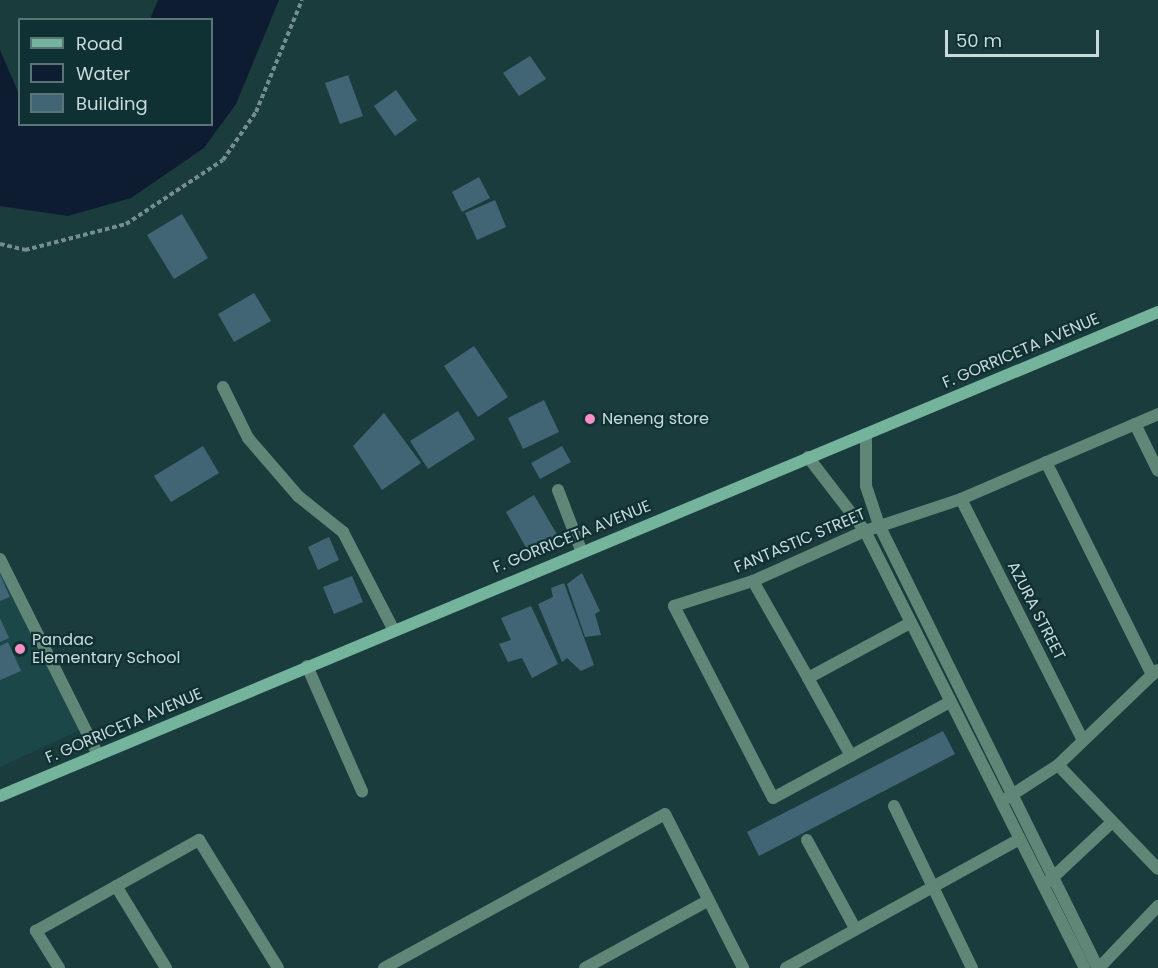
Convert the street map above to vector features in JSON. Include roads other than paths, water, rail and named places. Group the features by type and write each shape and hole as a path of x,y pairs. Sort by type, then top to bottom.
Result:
{"main road":[{"name":"F. GORRICETA AVENUE","path":"0,796 582,550 1158,312"}],"street":[{"path":"223,387 248,438 298,495 343,532 393,629"},
{"name":"FANTASTIC STREET","path":"948,703 778,798 769,794 674,609 753,582 879,525 961,499 1158,414"},
{"path":"1135,424 1158,471"},
{"path":"866,434 866,486 879,525 1005,799 1048,882 1099,968 1158,906"},
{"path":"808,458 865,531 948,703 1005,799 1018,840 1048,882 1085,968"},
{"path":"1005,799 1058,765 1082,739 1155,672 1046,462"},
{"path":"558,490 582,550"},
{"name":"AZURA STREET","path":"961,499 1082,739"},
{"path":"0,559 98,755"},
{"path":"753,582 851,756"},
{"path":"808,678 910,623"},
{"path":"307,666 362,791"},
{"path":"1058,765 1110,824 1158,869"},
{"path":"894,806 934,883 972,968"},
{"path":"384,968 665,814 743,968"},
{"path":"1048,882 1110,824"},
{"path":"59,968 36,931 199,840 278,968"},
{"path":"807,840 855,928"},
{"path":"786,968 934,883 1018,840"},
{"path":"116,886 166,968"},
{"path":"585,968 709,900"}],"water":[{"path":"158,0 279,0 236,104 204,148 131,198 68,216 0,206 0,50 18,92 18,126 213,126 213,18 150,18"}],"place":[{"name":"Neneng store","path":"590,419"},
{"name":"Pandac Elementary School","path":"20,649"}]}
